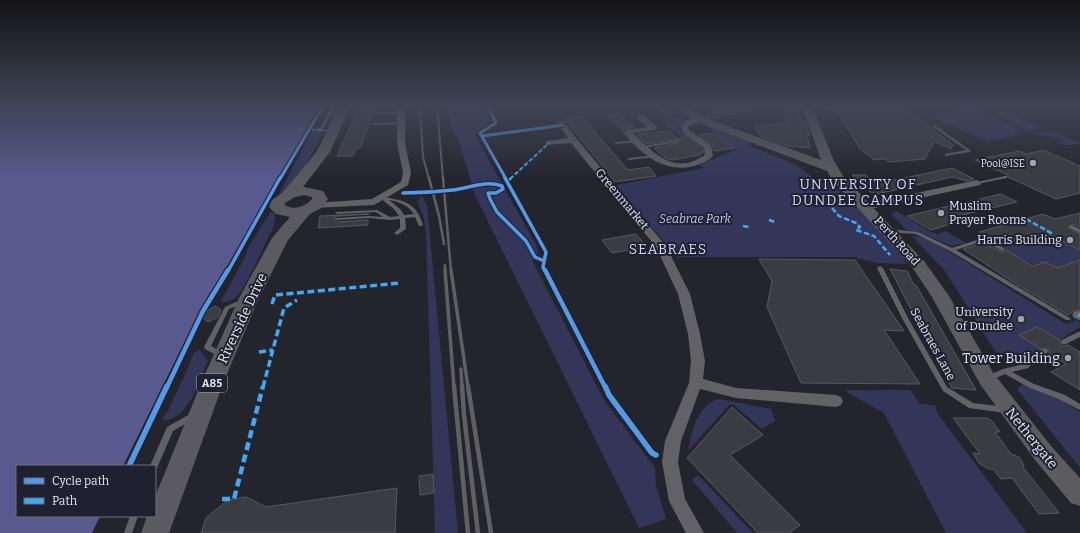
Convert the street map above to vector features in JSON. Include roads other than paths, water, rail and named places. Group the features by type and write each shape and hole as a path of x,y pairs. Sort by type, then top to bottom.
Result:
{"main road":[{"name":"Riverside Drive","path":"280,238 325,207 315,179 322,165 326,131"},
{"name":"Riverside Drive","path":"155,533 201,412 215,351 249,298 280,238 283,225 282,211 277,207 277,203 289,194 323,152"},
{"path":"289,194 304,191 325,207"},
{"path":"282,211 291,212 325,207"}],"street":[{"path":"325,207 374,202 405,183 406,173 401,142 401,131"},
{"name":"Greenmarket","path":"567,131 661,246 684,294 694,334 698,361 696,383 673,441 670,462 678,501 695,533"},
{"path":"635,131 627,132 660,162 674,166 691,165 703,161 709,156 708,147 686,131"},
{"path":"731,131 832,168"},
{"name":"Perth Road","path":"817,131 832,168 838,178 889,231 929,278 970,351 996,375"},
{"path":"549,143 573,140"},
{"path":"865,207 977,183"},
{"path":"325,207 374,196 382,198"},
{"name":"Nethergate","path":"996,375 1010,411 1080,495"},
{"path":"696,383 736,393 836,401"}],"lane":[{"path":"941,131 969,151 946,155"},
{"path":"616,144 637,141"},
{"path":"644,147 677,142"},
{"path":"629,159 654,156"},
{"path":"977,183 1005,177"},
{"path":"382,198 400,200 414,210 421,225"},
{"path":"382,198 400,211 402,218 402,229 397,233"},
{"path":"325,207 369,217 390,219"},
{"path":"368,221 417,215"},
{"path":"1072,227 1080,231"},
{"path":"889,231 916,233 952,250 1075,317"},
{"path":"952,250 985,239 1002,249"},
{"name":"Seabraes Lane","path":"880,268 905,318 945,389 972,406 1010,411"},
{"path":"215,351 227,308 249,298"},
{"path":"1064,342 1080,334"},
{"path":"996,375 1026,366 1037,355 1045,351"},
{"path":"996,375 1062,397 1080,407"},
{"path":"154,465 170,429 201,412"},
{"path":"128,533 134,517"}],"railway":[{"path":"421,131 423,157 429,179"},
{"path":"439,131 443,179"},
{"path":"429,178 439,216 444,244"},
{"path":"443,178 451,271"},
{"path":"445,265 445,270"},
{"path":"445,270 454,387"},
{"path":"451,270 468,387"},
{"path":"461,369 462,387"},
{"path":"454,386 468,533"},
{"path":"462,386 478,533"},
{"path":"468,386 491,533"}],"place":[{"name":"Pool@ISE","path":"1033,163"},
{"name":"Muslim Prayer Rooms","path":"941,213"},
{"name":"Harris Building","path":"1070,240"},
{"name":"University of Dundee","path":"1021,319"},
{"name":"Tower Building","path":"1068,358"}],"district":[{"name":"UNIVERSITY OF DUNDEE CAMPUS","path":"858,192"},
{"name":"SEABRAES","path":"668,249"}],"park label":[{"name":"Seabrae Park","path":"695,219"}]}
